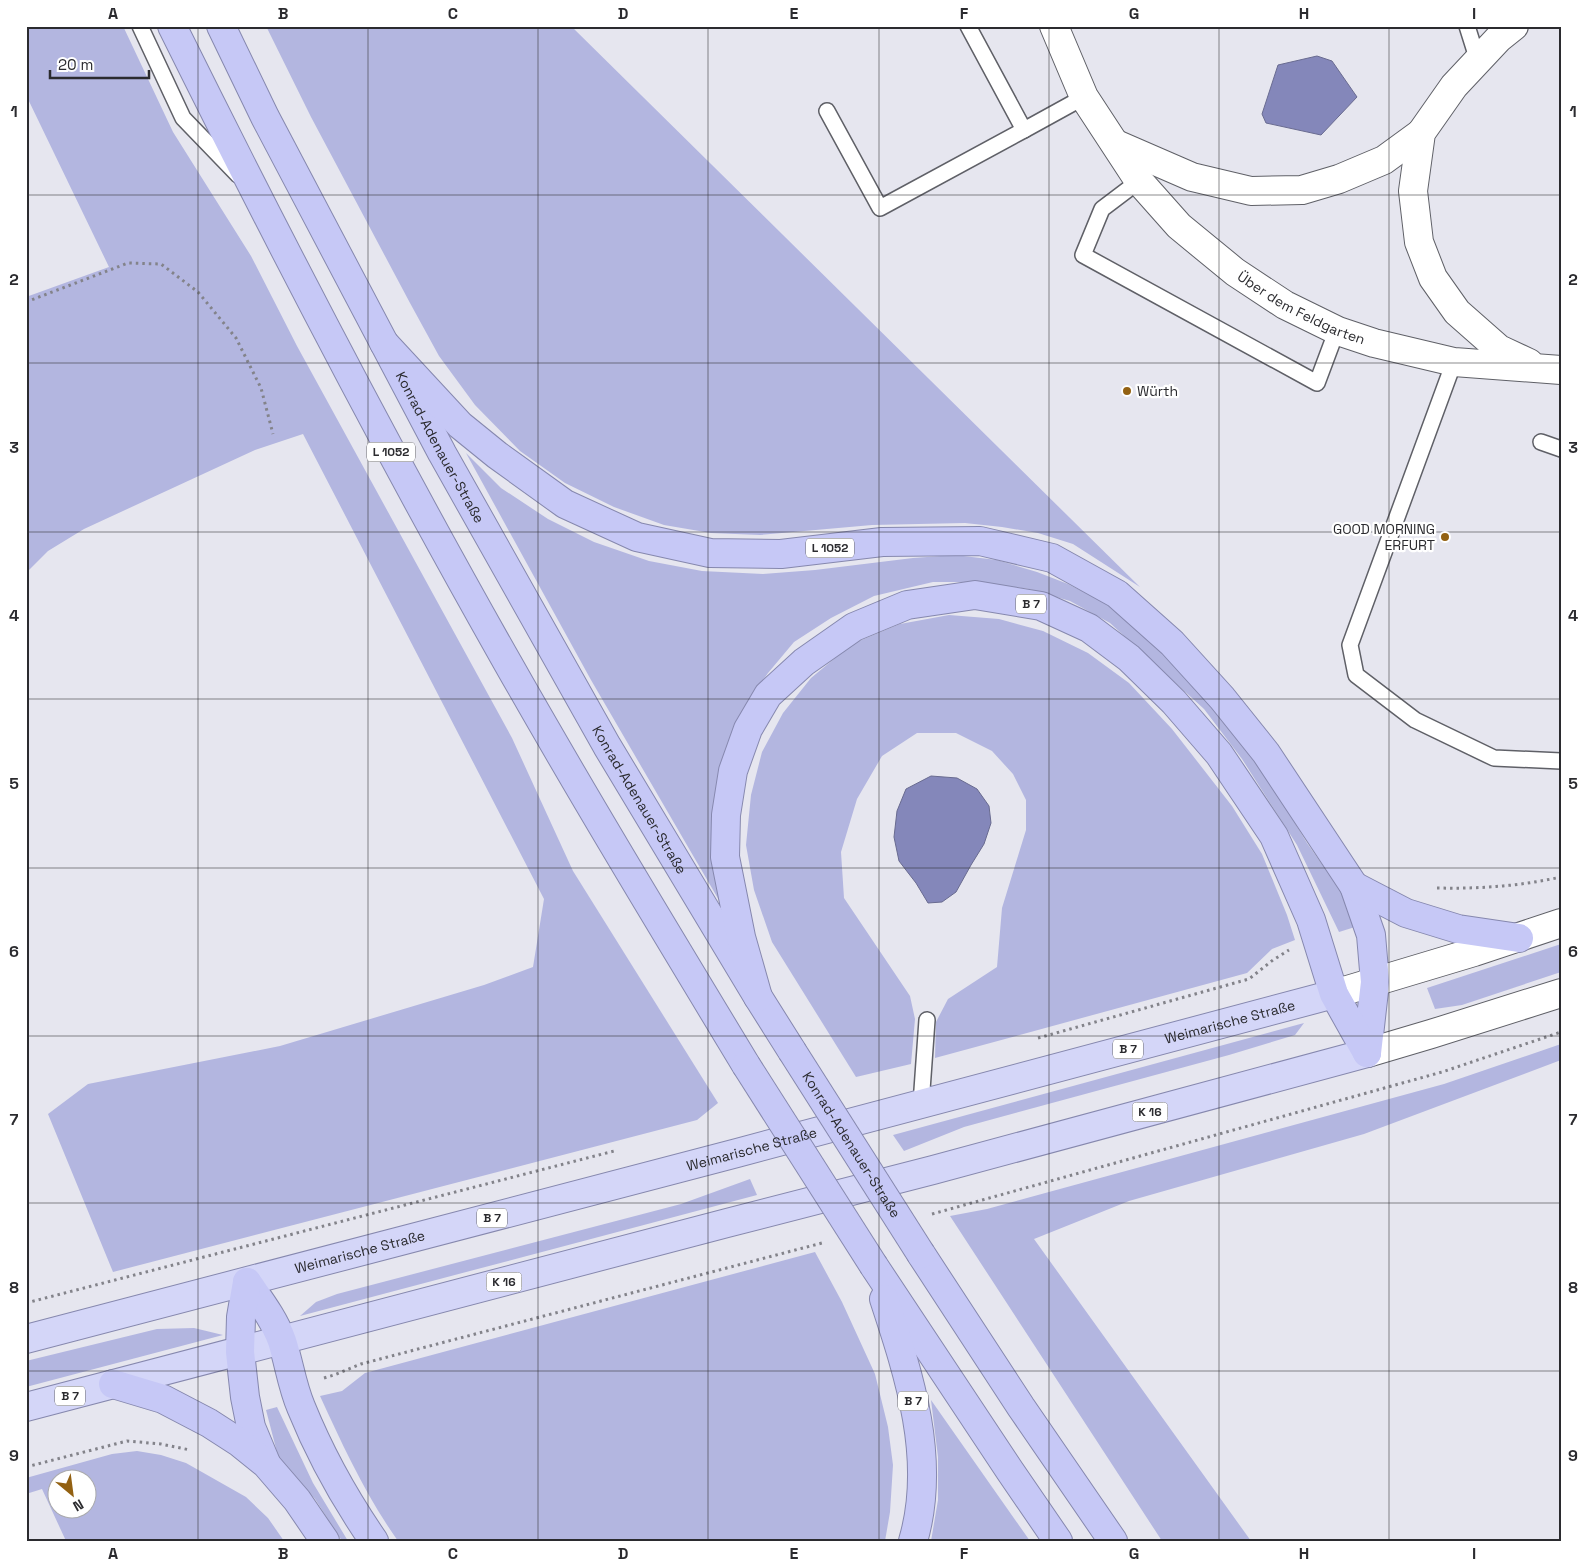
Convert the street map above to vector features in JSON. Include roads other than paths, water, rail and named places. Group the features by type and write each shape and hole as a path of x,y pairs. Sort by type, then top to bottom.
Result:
{"highway":[{"name":"L 1052","path":"172,26 254,192 383,437 496,642 627,869"},
{"name":"Konrad-Adenauer-Straße","path":"221,26 265,117 446,461 607,746 758,997 921,1254 1113,1541"},
{"name":"L 1052","path":"384,343 460,425 497,455 566,504 637,537 710,552 781,554 882,542 980,541 1052,558 1117,594 1172,643 1222,698 1266,752 1354,886"},
{"name":"B 7","path":"758,997 741,937 725,857 726,815 733,771 748,729 768,695 804,662 854,627 907,605 975,595 1041,606 1089,628 1129,658 1174,702 1219,754 1274,836 1311,920 1334,994"},
{"name":"B 7","path":"627,869 746,1065 874,1266 1004,1463 1058,1541"},
{"path":"1354,886 1406,913 1458,929 1519,938"},
{"path":"1354,886 1371,935 1375,982 1367,1053"},
{"path":"1334,994 1367,1053"},
{"name":"B 7","path":"874,1266 902,1353 916,1411 922,1453 922,1493 913,1541"},
{"path":"247,1282 268,1311 282,1341 298,1398 314,1438 333,1475 374,1541"},
{"path":"247,1282 241,1317 240,1352 245,1397 252,1427 266,1464"},
{"path":"113,1384 163,1399 192,1413 240,1443 266,1464 297,1500 325,1541"}],"main road":[{"name":"Weimarische Straße","path":"26,1339 1334,994"},
{"name":"K 16","path":"113,1384 952,1165 1367,1053"},
{"name":"B 7","path":"26,1407 113,1384"}],"street":[{"name":"Über dem Feldgarten","path":"1054,26 1084,97 1139,181 1179,226 1235,272 1285,304 1338,331 1374,343 1454,362 1552,370"},
{"name":"Über dem Feldgarten","path":"1116,144 1192,177 1251,191 1302,190 1339,179 1384,160 1421,133 1454,86 1499,38 1514,26"},
{"name":"Über dem Feldgarten","path":"1421,133 1413,191 1419,242 1433,278 1457,312 1499,349 1552,370"},
{"name":"Weimarische Straße","path":"1334,994 1519,938 1561,923"},
{"name":"K 16","path":"1367,1053 1561,993"}],"lane":[{"path":"140,26 183,118 254,192"},
{"path":"968,26 1024,130"},
{"path":"1467,26 1478,61"},
{"path":"827,111 880,208 1084,97"},
{"path":"1139,181 1102,209 1083,254 1317,383 1338,331"},
{"path":"1454,362 1350,645 1356,675 1415,720 1494,758 1561,761"},
{"path":"1540,442 1561,449"},
{"path":"921,1104 927,1020"}],"place":[{"name":"Würth","path":"1127,391"},
{"name":"GOOD MORNING ERFURT","path":"1445,537"}]}
